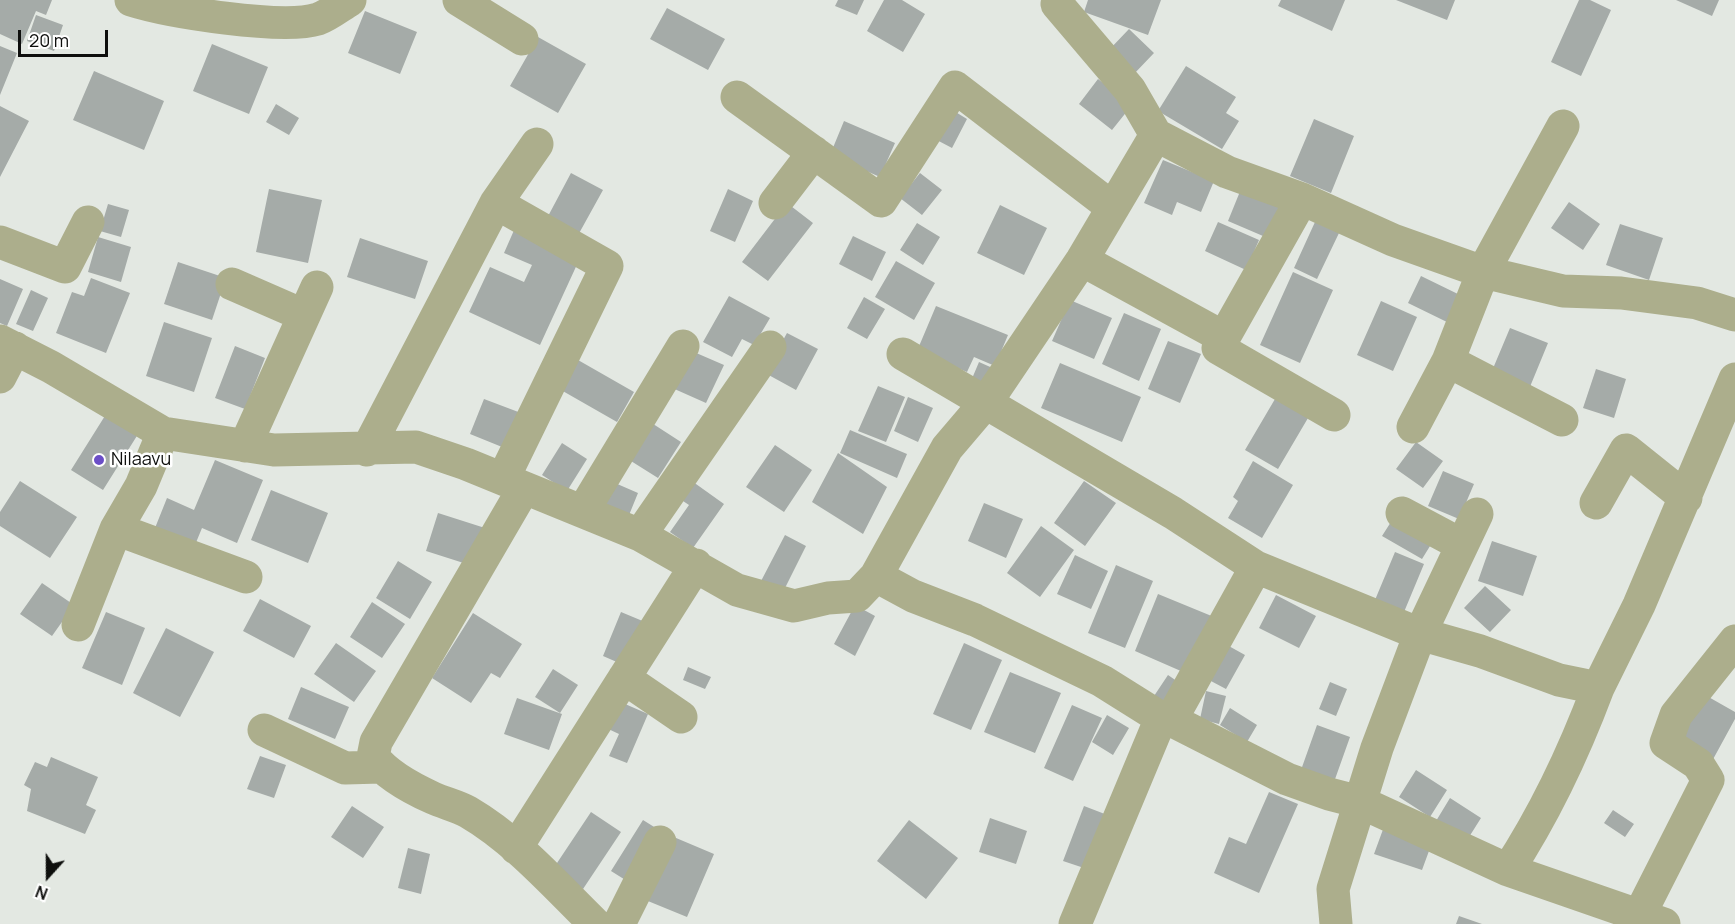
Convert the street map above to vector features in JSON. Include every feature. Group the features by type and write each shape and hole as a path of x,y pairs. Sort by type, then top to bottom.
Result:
{"street":[{"path":"131,0 211,17 301,22 319,18 350,0"},
{"path":"459,0 522,39"},
{"path":"1055,1 1130,90 1156,135 1227,172 1302,199 1393,240 1483,272 1563,291 1621,293 1697,303 1735,315"},
{"path":"737,97 881,201 955,87 1113,208"},
{"path":"1413,428 1448,360 1483,272 1563,126"},
{"path":"0,377 7,344 163,433 274,450 367,450 416,447 513,483 640,535 737,590 794,606 828,598 857,596 876,576 947,448 987,402 1082,260 1156,135"},
{"path":"367,450 496,203 537,144"},
{"path":"775,203 814,152"},
{"path":"1302,199 1218,348 1334,415"},
{"path":"496,203 607,266 513,483 376,742 373,757 381,767 433,798 467,811 516,848 595,924"},
{"path":"0,242 65,267 88,222"},
{"path":"1082,260 1223,338"},
{"path":"232,284 310,301 245,446"},
{"path":"583,511 683,346"},
{"path":"640,535 770,347"},
{"path":"903,354 1173,513 1256,567 1420,634 1480,651 1559,680 1598,688"},
{"path":"1448,360 1562,420"},
{"path":"1508,870 1535,829 1577,744 1598,688 1620,648 1735,379"},
{"path":"78,625 116,529 141,486 163,433"},
{"path":"1596,503 1626,450 1686,498"},
{"path":"1402,513 1462,545"},
{"path":"1336,924 1333,889 1377,748 1420,634 1477,514"},
{"path":"116,529 246,577"},
{"path":"516,848 696,565"},
{"path":"1075,924 1166,719 1256,567"},
{"path":"876,576 914,596 975,620 1102,681 1166,719 1287,779 1360,802 1508,870 1651,920 1722,782 1666,743 1676,715 1735,641"},
{"path":"624,678 681,717"},
{"path":"264,730 345,768 381,767"},
{"path":"619,924 660,842"}],"building":[{"path":"0,0 52,0 46,15 36,11 22,44 0,34"},
{"path":"838,0 864,0 857,15 835,6"},
{"path":"884,0 902,0 925,14 903,52 867,31"},
{"path":"1088,0 1161,0 1148,35 1084,12"},
{"path":"1281,0 1345,0 1332,31 1278,6"},
{"path":"1396,0 1455,0 1447,20"},
{"path":"1579,0 1590,0 1611,10 1581,76 1551,62"},
{"path":"1676,0 1719,0 1712,16"},
{"path":"667,8 725,39 708,70 650,39"},
{"path":"365,11 417,32 400,74 348,53"},
{"path":"36,15 63,25 54,51 27,41"},
{"path":"1129,29 1154,53 1133,75 1108,51"},
{"path":"538,37 586,64 558,113 510,86"},
{"path":"212,44 268,67 249,114 193,91"},
{"path":"0,46 17,53 0,95"},
{"path":"1186,66 1236,97 1226,113 1239,121 1222,149 1158,111"},
{"path":"94,71 164,101 144,150 73,120"},
{"path":"1098,79 1132,105 1112,130 1079,104"},
{"path":"276,104 299,118 289,135 266,122"},
{"path":"0,106 29,121 0,177"},
{"path":"949,108 967,119 952,148 933,138"},
{"path":"1314,119 1354,136 1331,193 1290,176"},
{"path":"844,121 895,143 880,177 830,155"},
{"path":"1163,160 1214,181 1201,212 1177,202 1172,215 1144,203"},
{"path":"571,173 603,190 577,237 546,220"},
{"path":"920,173 942,190 922,215 900,198"},
{"path":"269,189 322,200 308,263 256,252"},
{"path":"728,189 753,201 735,242 710,231"},
{"path":"1241,189 1283,207 1270,239 1228,221"},
{"path":"1569,202 1600,224 1583,250 1551,228"},
{"path":"787,203 813,223 768,281 742,262"},
{"path":"108,204 129,210 121,237 100,231"},
{"path":"1000,205 1047,228 1024,275 977,253"},
{"path":"1218,222 1259,240 1246,270 1205,251"},
{"path":"1315,222 1339,233 1317,279 1294,268"},
{"path":"917,223 940,237 923,265 900,250"},
{"path":"1620,224 1663,238 1649,280 1606,265"},
{"path":"515,228 580,258 540,345 469,312 490,267 524,282 532,265 504,253"},
{"path":"853,236 886,252 872,281 839,264"},
{"path":"98,237 131,247 121,282 88,272"},
{"path":"360,238 428,261 415,299 347,277"},
{"path":"896,261 935,283 914,320 875,297"},
{"path":"178,262 226,278 212,320 164,304"},
{"path":"1293,272 1333,290 1300,363 1260,345"},
{"path":"1421,276 1462,296 1449,323 1408,303"},
{"path":"91,278 130,293 106,353 56,333 72,292 84,296"},
{"path":"0,279 23,289 7,326 0,323"},
{"path":"31,290 48,298 33,331 16,324"},
{"path":"729,296 770,318 754,345 742,339 732,357 703,342"},
{"path":"864,297 885,309 867,339 847,328"},
{"path":"1070,300 1112,318 1094,359 1052,341"},
{"path":"1381,301 1417,317 1393,371 1357,355"},
{"path":"936,306 1008,335 995,366 974,357 967,372 917,351"},
{"path":"1124,313 1161,329 1139,381 1102,364"},
{"path":"164,322 212,338 194,392 146,376"},
{"path":"1510,328 1548,343 1527,394 1489,378"},
{"path":"787,333 818,349 796,390 765,373"},
{"path":"1168,341 1201,354 1180,403 1148,389"},
{"path":"235,346 265,358 245,409 215,398"},
{"path":"687,349 724,365 706,403 670,387"},
{"path":"578,360 634,392 617,422 561,390"},
{"path":"979,362 997,370 988,389 971,381"},
{"path":"1060,363 1141,397 1122,442 1041,408"},
{"path":"1596,369 1626,379 1614,418 1583,408"},
{"path":"878,386 905,397 886,442 858,431"},
{"path":"908,397 933,408 918,442 894,431"},
{"path":"484,399 521,413 507,449 470,434"},
{"path":"1275,399 1308,418 1278,469 1245,450"},
{"name":"Nilaavu","path":"108,411 140,431 103,490 71,470"},
{"path":"647,420 681,442 658,478 623,456"},
{"path":"850,430 907,454 897,478 840,453"},
{"path":"1416,442 1443,461 1423,488 1396,469"},
{"path":"562,443 587,459 567,491 542,475"},
{"path":"775,445 812,470 784,512 746,487"},
{"path":"838,453 887,487 863,534 812,502"},
{"path":"215,460 263,480 237,543 202,528 195,545 155,528 167,498 194,510"},
{"path":"1253,461 1293,485 1262,538 1228,518 1238,501 1233,497"},
{"path":"1443,471 1474,484 1459,519 1428,506"},
{"path":"689,479 724,504 693,548 670,532 689,505 677,497"},
{"path":"20,481 77,517 50,558 0,526 0,512"},
{"path":"1084,481 1116,503 1085,546 1054,523"},
{"path":"615,483 638,493 627,520 603,509"},
{"path":"271,490 328,513 308,563 251,540"},
{"path":"984,503 1023,519 1006,558 968,541"},
{"path":"438,513 485,528 473,566 426,551"},
{"path":"1396,514 1435,538 1422,559 1382,536"},
{"path":"1041,526 1074,550 1040,597 1007,573"},
{"path":"785,535 806,546 782,594 760,583"},
{"path":"1492,541 1537,556 1523,596 1478,581"},
{"path":"1395,552 1424,564 1404,612 1375,600"},
{"path":"1075,555 1108,571 1091,609 1057,594"},
{"path":"398,561 432,582 410,619 376,598"},
{"path":"1116,565 1153,581 1125,648 1088,633"},
{"path":"42,583 74,605 52,636 20,614"},
{"path":"1485,586 1511,610 1490,632 1464,608"},
{"path":"1158,594 1214,617 1190,675 1135,651"},
{"path":"1276,595 1316,616 1299,648 1259,628"},
{"path":"260,599 311,626 294,658 243,631"},
{"path":"372,602 405,624 382,658 350,637"},
{"path":"855,605 875,616 855,656 834,644"},
{"path":"106,612 145,628 122,685 82,668"},
{"path":"621,612 645,622 626,666 603,656"},
{"path":"473,613 522,644 500,678 491,673 471,703 432,678"},
{"path":"166,628 214,652 180,717 133,693"},
{"path":"336,643 376,671 354,702 314,674"},
{"path":"964,643 1002,660 971,730 933,714"},
{"path":"1227,645 1245,655 1226,689 1209,680"},
{"path":"688,667 711,677 705,689 683,680"},
{"path":"553,669 578,685 560,713 535,697"},
{"path":"1010,672 1061,693 1035,753 984,732"},
{"path":"1168,675 1184,686 1171,707 1154,696"},
{"path":"1330,682 1347,689 1336,716 1319,709"},
{"path":"301,687 349,707 335,739 288,719"},
{"path":"1206,691 1226,696 1219,724 1200,719"},
{"path":"1698,691 1735,712 1735,719 1711,763 1670,740"},
{"path":"517,698 562,714 549,750 504,734"},
{"path":"616,700 648,714 627,763 609,756 619,734 604,727"},
{"path":"1072,705 1102,718 1073,781 1044,768"},
{"path":"1230,708 1257,725 1247,742 1220,725"},
{"path":"1107,715 1129,728 1113,755 1092,742"},
{"path":"1317,725 1350,737 1334,782 1301,770"},
{"path":"260,756 286,765 274,798 247,789"},
{"path":"51,757 98,777 86,805 96,810 85,834 27,811 31,789 24,785 35,762 47,767"},
{"path":"1416,770 1447,790 1430,817 1399,797"},
{"path":"1269,792 1298,804 1259,893 1214,873 1229,837 1246,844"},
{"path":"1450,798 1481,818 1464,845 1433,826"},
{"path":"352,806 384,827 363,858 331,837"},
{"path":"1084,806 1110,816 1090,870 1063,861"},
{"path":"1613,810 1634,824 1625,837 1604,823"},
{"path":"591,812 621,832 583,889 553,869"},
{"path":"990,818 1027,831 1016,864 979,852"},
{"path":"643,820 659,830 627,881 611,871"},
{"path":"909,820 958,858 926,899 877,861"},
{"path":"1385,824 1433,840 1422,870 1374,854"},
{"path":"669,835 714,854 687,917 643,899"},
{"path":"408,848 430,854 421,894 398,888"},
{"path":"1459,916 1482,924 1456,924"}],"place":[{"name":"Nilaavu","path":"99,460"}]}
